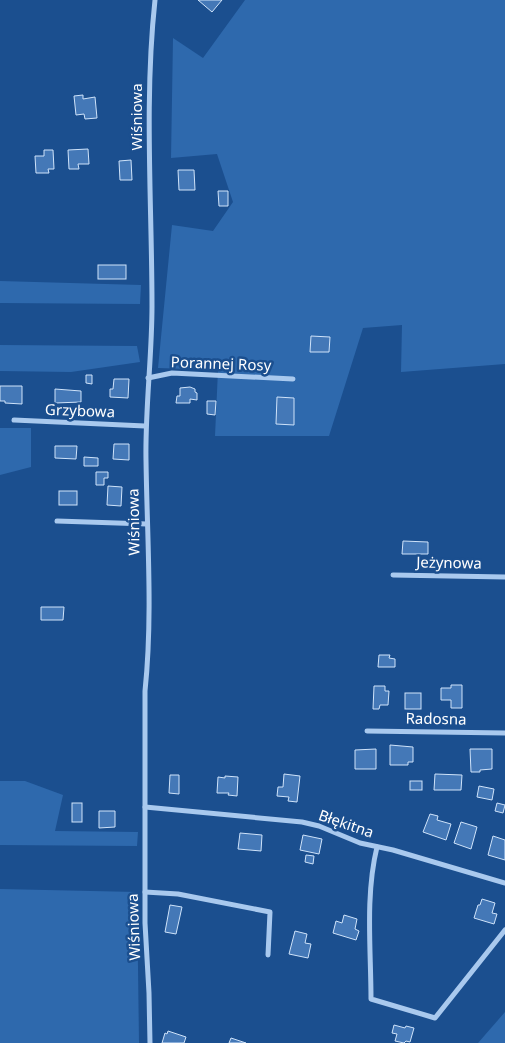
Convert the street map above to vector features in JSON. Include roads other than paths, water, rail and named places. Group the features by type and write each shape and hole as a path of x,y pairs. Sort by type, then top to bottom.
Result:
{"street":[{"name":"Wiśniowa","path":"150,1043 145,892 145,691 148,663 145,426 152,308 149,133 150,62 155,0"},
{"name":"Porannej Rosy","path":"148,378 172,373 294,379"},
{"name":"Grzybowa","path":"14,420 145,426"},
{"path":"57,521 147,524"},
{"name":"Jeżynowa","path":"393,574 505,577"},
{"name":"Radosna","path":"368,731 505,733"},
{"name":"Błękitna","path":"146,807 302,822 319,826 360,843 393,850 505,883"},
{"path":"377,847 373,864 370,908 371,999 435,1018 505,930"},
{"path":"145,892 178,894 270,912 268,955"}]}
